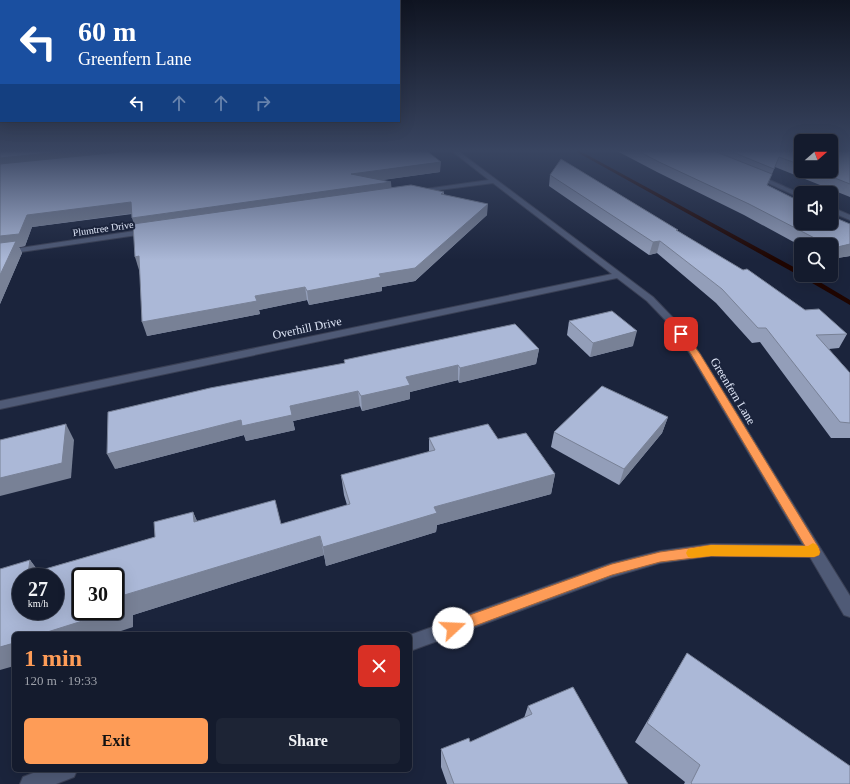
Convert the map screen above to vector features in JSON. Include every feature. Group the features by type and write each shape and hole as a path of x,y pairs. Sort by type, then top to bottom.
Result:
{"street":[{"path":"408,193 447,188"},
{"name":"Greenfern Lane","path":"503,188 650,299 674,324 695,354 850,610"},
{"path":"781,188 794,193"},
{"path":"838,212 850,218"},
{"name":"Plumtree Drive","path":"0,253 157,230"},
{"name":"Overhill Drive","path":"0,405 619,275"},
{"path":"412,642 612,570 660,557 711,550 814,552"},
{"path":"30,784 62,772"}],"building":[{"path":"0,188 351,188 132,218 131,202 27,215 19,234 0,236"},
{"path":"393,188 423,188 444,192 441,194 488,204 415,268 379,274 381,277 307,291 305,287 255,296 257,301 142,322 139,256 135,257 133,224"},
{"path":"569,188 608,188 743,270 747,269 805,310 819,309 847,334 816,335 850,373 850,423 840,422 766,328 758,328 722,289 660,241 653,242"},
{"path":"714,188 772,188 794,198 794,227"},
{"path":"838,219 850,224 850,244 838,247 838,238 815,238 799,230 838,230"},
{"path":"16,241 0,275 0,243"},
{"path":"612,311 637,331 593,343 569,321"},
{"path":"515,324 539,349 460,368 458,365 406,377 410,385 361,396 358,391 290,406 292,415 242,426 241,420 107,454 108,412 210,388 345,363 344,360"},
{"path":"602,386 668,417 624,469 554,432"},
{"path":"66,424 62,463 0,478 0,440"},
{"path":"488,424 498,439 526,433 555,474 434,507 437,513 323,547 320,536 124,595 124,568 72,568 72,620 85,620 47,632 12,632 12,644 0,647 0,569 30,560 29,568 12,568 12,620 64,620 64,568 49,568 155,537 154,522 193,512 194,522 275,500 281,524 350,504 341,475 435,450 429,438"},
{"path":"687,653 850,766 850,784 692,784 691,783 700,765 647,723"},
{"path":"573,687 628,784 454,784 441,749 469,738 470,742 532,714 528,706"}],"waterway":[{"path":"644,188 794,270"},
{"path":"815,282 850,303"}],"slow traffic":[{"path":"692,553 711,550 814,552 813,549"}],"route":[{"path":"453,628 612,570 660,557 711,550 814,552 695,354 681,334"}]}
